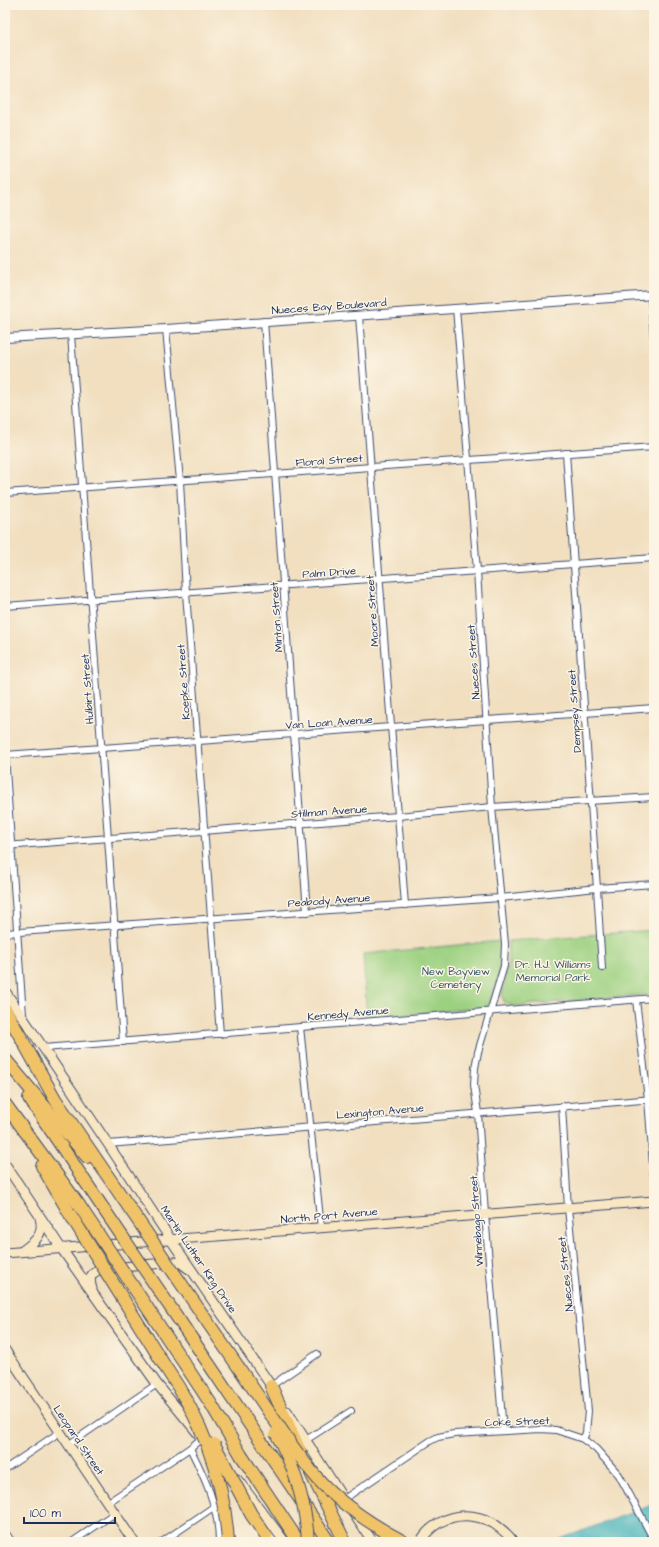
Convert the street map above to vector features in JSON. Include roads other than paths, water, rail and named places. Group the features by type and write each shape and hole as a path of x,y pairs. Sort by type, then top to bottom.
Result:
{"highway":[{"path":"5,1009 55,1099 293,1447 318,1479 342,1503 375,1527 404,1542"},
{"path":"5,1060 97,1170 122,1197"},
{"path":"5,1060 39,1114 329,1542"},
{"path":"8,1108 79,1205 211,1404 241,1455 299,1542"},
{"path":"8,1108 70,1214 166,1368 196,1409 251,1514 270,1542"},
{"path":"245,1378 280,1440 290,1463 304,1512 308,1542"},
{"path":"271,1386 344,1542"},
{"path":"179,1387 204,1435 213,1458 221,1488 228,1542"}],"main road":[{"name":"Martin Luther King Drive","path":"5,991 171,1240 271,1386 373,1542"},
{"path":"5,1164 61,1248 157,1384 254,1501 285,1542"},
{"name":"North Port Avenue","path":"5,1253 654,1201"},
{"path":"22,1251 39,1236 42,1224 39,1215"},
{"path":"93,1292 90,1280 92,1274 96,1270 174,1262 181,1263 196,1276"},
{"name":"Leopard Street","path":"5,1350 134,1542"},
{"path":"420,1542 426,1532 436,1525 448,1519 462,1516 472,1516 485,1519 504,1531 513,1542"}],"street":[{"name":"Nueces Bay Boulevard","path":"5,338 166,329 652,295"},
{"path":"652,295 654,339"},
{"name":"Nueces Street","path":"456,308 477,571 492,807 505,944 504,966 490,1012"},
{"name":"Moore Street","path":"359,316 405,905"},
{"name":"Minton Street","path":"264,321 307,912"},
{"name":"Koepke Street","path":"166,329 180,481 186,593 220,1034"},
{"name":"Hulbirt Street","path":"71,335 123,1042"},
{"name":"Floral Street","path":"5,494 654,447"},
{"name":"Dempsey Street","path":"566,453 602,968"},
{"name":"Palm Drive","path":"5,606 654,558"},
{"name":"Van Loan Avenue","path":"5,755 654,708"},
{"path":"5,755 8,845 17,932 23,1017"},
{"name":"Stillman Avenue","path":"8,845 398,816 492,807 654,797"},
{"name":"Peabody Avenue","path":"5,933 500,898 654,884"},
{"name":"Kennedy Avenue","path":"44,1048 654,998"},
{"path":"636,1000 651,1099 654,1178"},
{"name":"Winnebago Street","path":"490,1012 475,1068 474,1085 478,1113 485,1214 504,1431"},
{"path":"300,1027 321,1228"},
{"name":"Lexington Avenue","path":"108,1144 651,1099"},
{"name":"Nueces Street","path":"562,1106 568,1208 588,1411 586,1433 583,1439"},
{"path":"271,1386 317,1354"},
{"path":"68,1445 157,1384"},
{"path":"306,1440 351,1411"},
{"name":"Coke Street","path":"344,1499 438,1437 454,1434 541,1428 556,1430 583,1439 596,1449 619,1475 654,1540"},
{"path":"5,1469 60,1432"},
{"path":"107,1503 190,1448 202,1438"},
{"path":"190,1448 199,1465 215,1506 219,1542"},
{"path":"162,1542 215,1506"},
{"path":"72,1542 115,1514"},
{"path":"5,1532 12,1542"}],"water":[{"path":"652,1505 654,1508 654,1533 641,1542 552,1542"}],"park label":[{"name":"Dr. H.J. Williams Memorial Park","path":"553,970"},
{"name":"New Bayview Cemetery","path":"456,977"}]}
